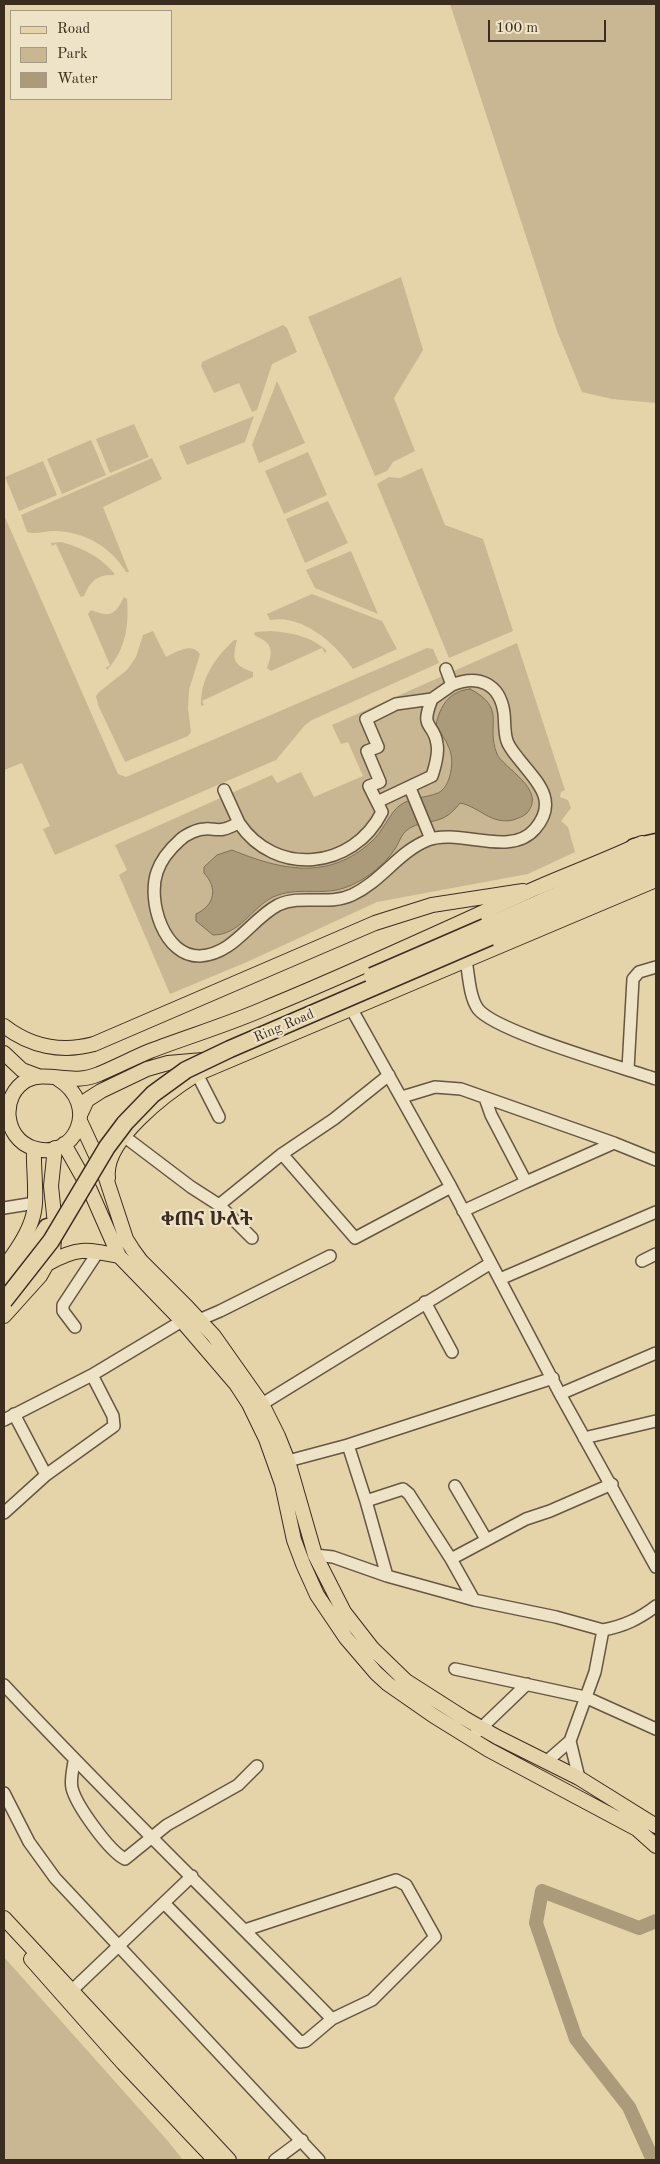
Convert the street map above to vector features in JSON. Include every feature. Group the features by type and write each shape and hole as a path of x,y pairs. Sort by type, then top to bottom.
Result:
{"highway":[{"path":"634,847 656,842"},
{"path":"487,932 656,851"},
{"name":"Ring Road","path":"4,1285 27,1257 47,1227 113,1119 138,1094 168,1069 217,1043 487,932 656,866"},
{"path":"633,889 656,871"},
{"name":"Ring Road","path":"4,1301 51,1241 124,1123 153,1094 186,1070 487,932"}],"main road":[{"path":"4,1053 22,1070 38,1076 76,1080 97,1075 149,1052 252,1014 368,965 656,836"},
{"path":"110,1189 108,1164 111,1156 125,1137 145,1114 198,1074 656,880"},
{"path":"4,1026 27,1040 47,1046 64,1049 79,1048 94,1044 375,923 432,905 534,890"},
{"path":"38,1076 27,1080 14,1091 7,1106 5,1116 16,1137 34,1149 45,1150 60,1146 72,1138 87,1100 146,1069 168,1063 195,1060 226,1062"},
{"path":"58,1079 67,1084 79,1102 81,1117 132,1250 199,1320 249,1404 266,1439 282,1484 294,1540 310,1580 326,1610 346,1638 376,1673 404,1696 468,1738 637,1829 656,1846"},
{"path":"60,1146 90,1190 119,1256 182,1320 221,1356 262,1404 288,1461 315,1555 344,1612 377,1654 406,1681 481,1728 578,1778 656,1825"},
{"path":"4,1316 40,1276 55,1244 51,1186 60,1146"},
{"path":"4,1268 25,1236 33,1217 35,1203 34,1149"},
{"path":"46,1264 73,1251 98,1252 119,1256"},
{"path":"4,1918 68,1994 215,2160"},
{"path":"4,1929 229,2160"}],"street":[{"path":"446,669 452,685"},
{"path":"224,790 239,823 247,835 262,846 281,855 298,860 332,857 350,848 366,836 382,812 369,786 380,782 367,752 378,746 366,719 396,704 432,699 452,685 465,680 474,680 488,685 498,694 504,712 508,743 541,785 546,797 544,815 534,830 517,840 502,842 452,837 431,839 413,846 370,886 350,896 332,900 294,900 277,906 218,953 198,956 182,952 162,929 154,904 157,873 169,851 181,839 202,828 223,830 239,823"},
{"path":"377,802 412,792 432,776 436,766 438,744 426,722 426,713 432,699"},
{"path":"412,792 431,839"},
{"path":"466,961 473,998 478,1008 486,1016 524,1034 656,1079"},
{"path":"628,1069 633,979 639,972 656,967"},
{"path":"352,1008 451,1187 584,1438 651,1549 656,1567"},
{"path":"198,1074 219,1117"},
{"path":"219,1205 282,1154 334,1119 389,1075"},
{"path":"402,1097 435,1087 460,1089 614,1143 656,1160"},
{"path":"485,1098 491,1116 526,1182"},
{"path":"125,1137 190,1187 219,1205 252,1238"},
{"path":"463,1210 614,1143"},
{"path":"282,1154 355,1238 451,1187"},
{"path":"4,1208 35,1203"},
{"path":"500,1279 656,1212"},
{"path":"75,1327 63,1311 63,1305 98,1252"},
{"path":"642,1261 656,1254"},
{"path":"199,1320 330,1256"},
{"path":"262,1404 425,1302 492,1263"},
{"path":"425,1302 452,1352"},
{"path":"46,1475 9,1417 92,1374 182,1320"},
{"path":"560,1394 656,1353"},
{"path":"4,1513 46,1475 114,1426 115,1422 92,1374"},
{"path":"288,1461 348,1445 553,1378"},
{"path":"584,1438 656,1421"},
{"path":"348,1445 387,1576"},
{"path":"451,1559 526,1519 550,1511 612,1484"},
{"path":"455,1486 486,1539"},
{"path":"366,1501 403,1490 410,1494 451,1559 474,1600"},
{"path":"315,1555 333,1556 387,1576 474,1600 556,1617 603,1630 623,1626 639,1619 656,1606"},
{"path":"546,1762 570,1741 599,1657 603,1630"},
{"path":"455,1669 585,1697 656,1729"},
{"path":"468,1738 527,1684"},
{"path":"4,1685 74,1761 192,1876 332,2019"},
{"path":"570,1741 578,1778"},
{"path":"74,1761 71,1779 72,1789 80,1805 110,1847 125,1859 167,1825 238,1785 257,1766"},
{"path":"4,1793 29,1842 55,1878 319,2160"},
{"path":"68,1994 192,1876"},
{"path":"164,1903 300,2042 306,2041 332,2019 372,2000 435,1937 406,1885 396,1880 245,1930"},
{"path":"275,2160 302,2140"}],"green space":[{"path":"450,4 656,4 656,403 612,399 582,392 557,331"},
{"path":"401,277 423,350 394,398 415,451 393,462 387,471 375,476 308,317"},
{"path":"283,325 287,328 297,352 272,364 257,410 252,412 239,383 214,393 201,366 202,362"},
{"path":"277,381 305,443 259,463 252,445"},
{"path":"254,416 245,442 187,465 179,446"},
{"path":"134,424 149,457 110,473 96,439"},
{"path":"91,440 106,475 62,494 47,459"},
{"path":"308,452 327,495 284,514 265,471"},
{"path":"152,458 162,479 103,507 129,572 126,572 105,548 86,537 54,531 27,532 21,515"},
{"path":"43,461 57,495 19,511 5,477"},
{"path":"422,468 445,525 483,539 513,631 449,658 377,484 389,477 400,478"},
{"path":"328,501 348,543 305,563 286,519"},
{"path":"4,515 118,774 126,777 427,648 433,649 439,663 312,720 305,725 276,760 55,855 43,829 50,826 22,763 4,770"},
{"path":"61,542 96,557 114,575 99,577 92,582 84,596 81,597 56,544 52,546 51,543"},
{"path":"351,551 378,614 315,588 306,570"},
{"path":"312,594 382,621 397,649 353,669 338,650 318,633 294,622 282,619 270,620 267,614"},
{"path":"124,597 127,599 127,628 125,637 118,654 107,670 106,668 110,665 88,614 91,610 103,614 111,613 118,608"},
{"path":"153,631 166,657 188,648 196,650 200,654 189,690 188,709 191,732 188,736 125,762 98,705 96,696 127,670 136,657 143,635"},
{"path":"271,631 301,636 321,646 327,651 325,653 322,648 271,671 267,668 271,651 270,647 265,641 254,635 255,632"},
{"path":"234,640 237,640 236,661 241,667 253,672 253,677 202,701 204,705 201,706 203,687 210,670"},
{"path":"517,643 565,790 561,792 560,797 568,800 571,808 561,821 568,827 575,852 528,874 377,902 247,962 170,994 119,875 127,870 115,845 272,775 277,783 301,772 314,797 363,776 348,742 341,744 332,725"},
{"path":"4,1957 167,2140 183,2160 4,2160"}],"water":[{"path":"470,689 489,703 492,710 494,743 497,754 522,780 532,796 532,804 527,813 513,820 498,820 460,803 446,817 415,825 407,830 385,862 372,873 351,885 335,890 291,892 273,897 238,926 222,934 213,935 196,921 196,914 211,901 213,890 204,873 204,867 217,855 232,850 268,863 286,867 321,867 338,863 355,854 371,842 392,814 403,803 433,795 442,790 451,773 452,759 448,745 436,725 443,706 451,696"}],"waterway":[{"path":"653,2160 629,2107 576,2039 536,1923 542,1891 639,1928 656,1921"}],"district":[{"name":"ቀጠና ሁለት","path":"207,1220"}]}
